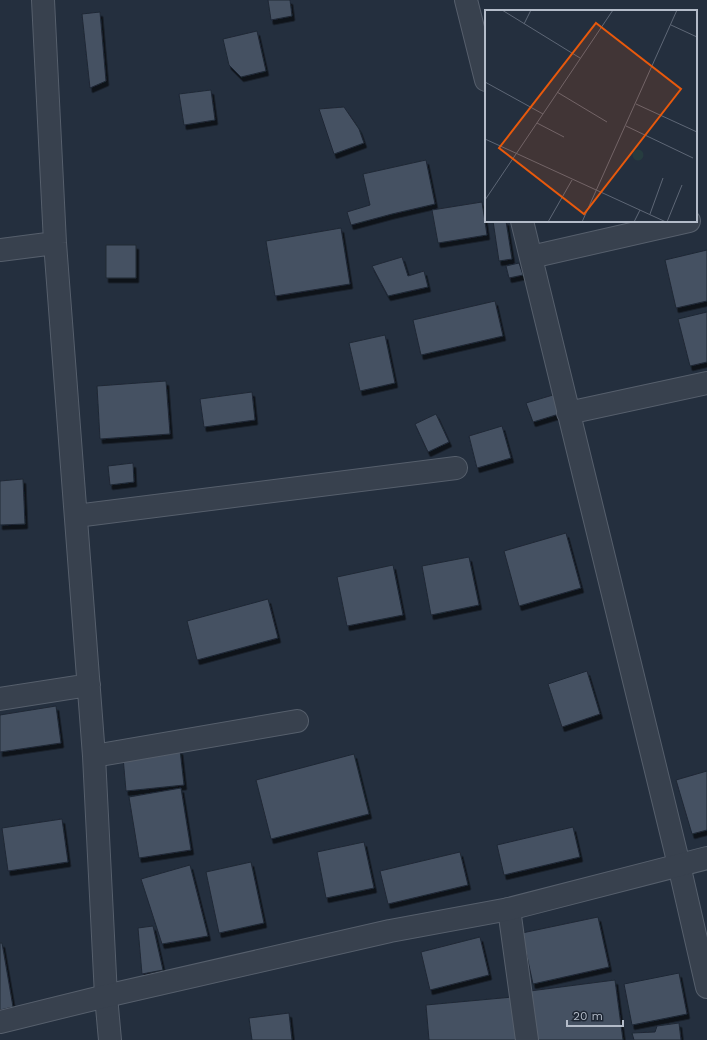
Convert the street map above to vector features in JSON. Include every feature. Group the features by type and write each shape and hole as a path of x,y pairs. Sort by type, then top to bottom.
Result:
{"street":[{"path":"43,0 56,243 94,756 106,996 110,1040"},
{"path":"466,0 485,76"},
{"path":"697,219 707,217"},
{"path":"522,222 679,865 707,987"},
{"path":"531,258 685,222"},
{"path":"0,250 56,243"},
{"path":"568,413 707,383"},
{"path":"76,516 456,468"},
{"path":"0,699 89,685"},
{"path":"94,756 297,720"},
{"path":"0,1022 106,996 390,931 509,909 707,858"},
{"path":"509,909 527,1040"}],"building":[{"path":"268,0 290,0 292,16 271,20"},
{"path":"100,12 106,81 90,88 82,14"},
{"path":"257,31 266,71 241,77 229,65 223,39"},
{"path":"211,90 215,120 184,125 179,94"},
{"path":"344,107 359,129 364,143 334,154 319,109"},
{"path":"426,160 435,204 351,225 347,212 370,205 363,174"},
{"path":"482,202 487,235 438,243 432,210"},
{"path":"493,222 506,222 512,259 499,261"},
{"path":"341,228 350,284 275,296 266,241"},
{"path":"106,245 136,245 136,278 106,278"},
{"path":"707,250 707,301 676,308 665,260"},
{"path":"402,257 408,276 424,271 428,287 388,296 372,266"},
{"path":"519,263 523,275 509,278 506,266"},
{"path":"495,301 503,336 421,355 413,320"},
{"path":"707,312 707,362 690,366 678,319"},
{"path":"385,335 395,383 360,391 349,343"},
{"path":"166,381 170,434 100,439 97,386"},
{"path":"252,392 255,420 204,427 200,399"},
{"path":"553,395 559,414 533,422 526,403"},
{"path":"436,414 449,442 428,452 415,424"},
{"path":"502,426 511,458 477,468 469,436"},
{"path":"133,463 134,482 110,485 108,466"},
{"path":"23,479 25,524 0,525 0,481"},
{"path":"566,533 581,588 519,606 504,551"},
{"path":"469,557 479,605 431,615 422,566"},
{"path":"393,565 403,615 347,626 337,577"},
{"path":"268,599 278,638 197,660 187,621"},
{"path":"587,671 600,714 562,727 548,684"},
{"path":"56,706 61,743 0,752 0,715"},
{"path":"180,750 184,785 126,791 123,757"},
{"path":"354,754 369,814 271,839 256,780"},
{"path":"707,771 707,830 692,834 676,780"},
{"path":"181,788 191,850 139,858 129,797"},
{"path":"62,819 68,862 8,871 2,828"},
{"path":"573,827 580,857 504,875 497,845"},
{"path":"364,842 374,888 326,898 317,852"},
{"path":"460,852 468,885 388,904 380,871"},
{"path":"251,862 264,923 219,933 206,872"},
{"path":"190,865 208,936 162,944 141,879"},
{"path":"598,917 609,967 533,984 522,933"},
{"path":"153,926 163,970 142,974 138,928"},
{"path":"480,937 489,975 430,990 421,952"},
{"path":"0,943 2,943 13,1007 0,1010"},
{"path":"679,973 687,1014 632,1025 624,984"},
{"path":"615,980 623,1040 536,1040 530,991"},
{"path":"513,997 516,1040 429,1040 426,1005"},
{"path":"289,1013 292,1040 252,1040 249,1018"},
{"path":"679,1023 681,1040 634,1040 632,1033 655,1032 657,1026"}]}
